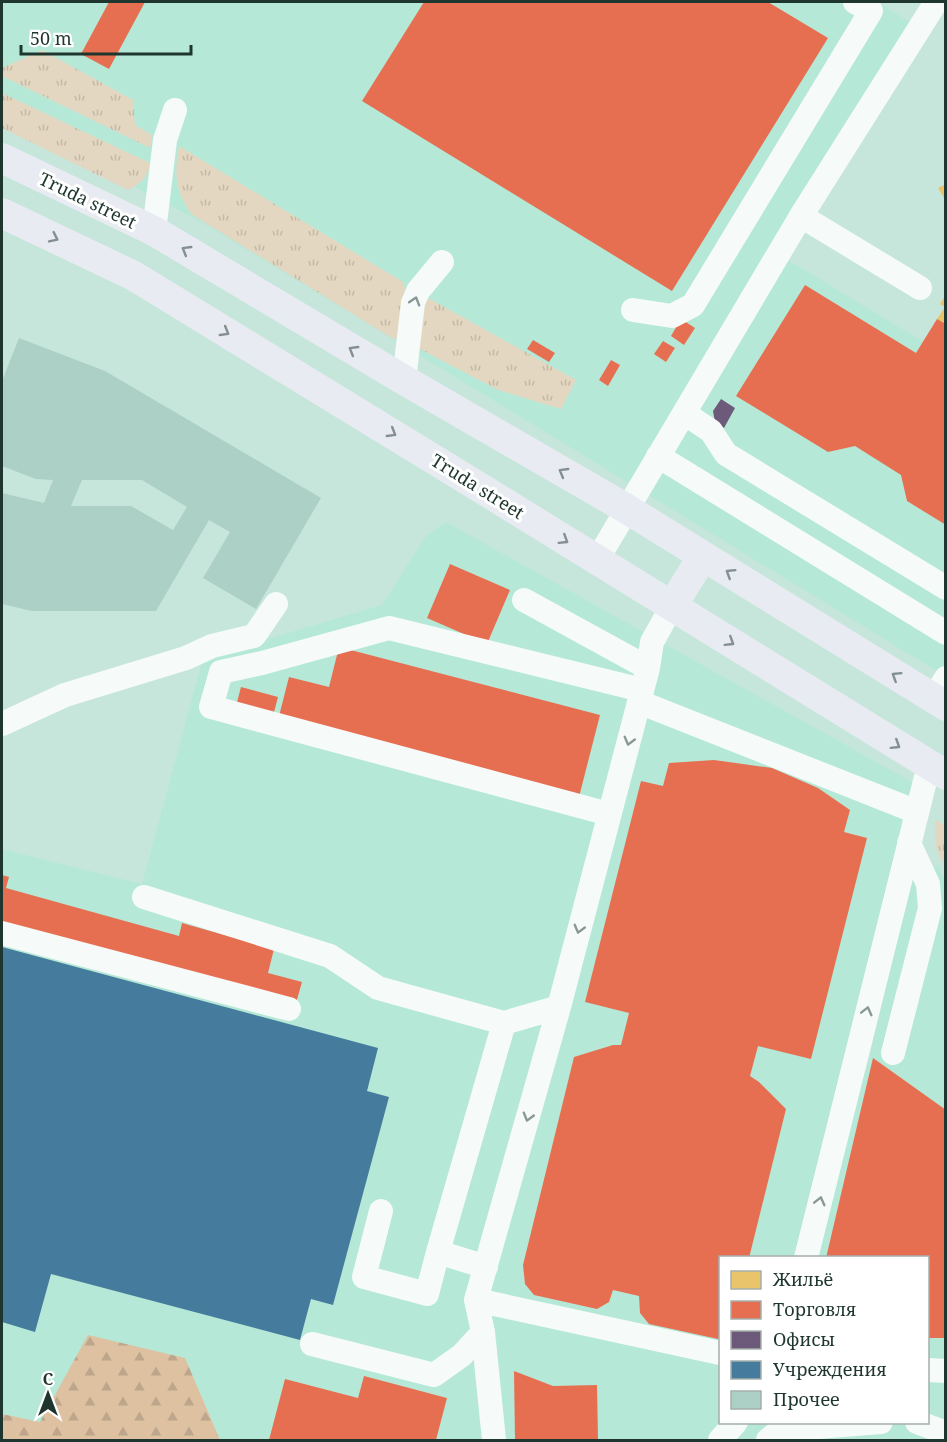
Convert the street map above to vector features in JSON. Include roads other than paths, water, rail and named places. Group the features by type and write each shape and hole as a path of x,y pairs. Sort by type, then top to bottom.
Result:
{"main road":[{"name":"Truda street","path":"2,158 154,231 941,694"},
{"name":"Truda street","path":"2,213 134,276 937,770"},
{"path":"672,606 703,556"}],"lane":[{"path":"633,310 672,316 693,305 871,11 855,2"},
{"path":"597,560 801,216 936,2"},
{"path":"154,231 165,140 175,110"},
{"path":"801,216 920,288"},
{"path":"404,380 413,303 418,291 442,262"},
{"path":"684,413 711,431 726,454 945,588"},
{"path":"658,456 945,633"},
{"path":"524,600 643,687"},
{"path":"2,724 65,695 186,658 212,646 254,636 276,604"},
{"path":"494,1440 483,1332 476,1300 559,1007 643,687 652,642 672,606"},
{"path":"609,814 211,707 221,672 389,628 643,687 917,812"},
{"path":"806,1256 917,812 937,770"},
{"path":"893,1053 930,908 928,884 909,843"},
{"path":"144,897 330,956 378,988 504,1023 559,1007"},
{"path":"2,933 289,1009"},
{"path":"381,1211 364,1277 427,1294 504,1023"},
{"path":"438,1251 486,1267"},
{"path":"476,1300 719,1353"},
{"path":"312,1344 434,1375 462,1355 483,1332"},
{"path":"929,1370 945,1371"},
{"path":"720,1440 734,1424"},
{"path":"768,1440 780,1430 843,1424"},
{"path":"922,1424 945,1433"}]}
